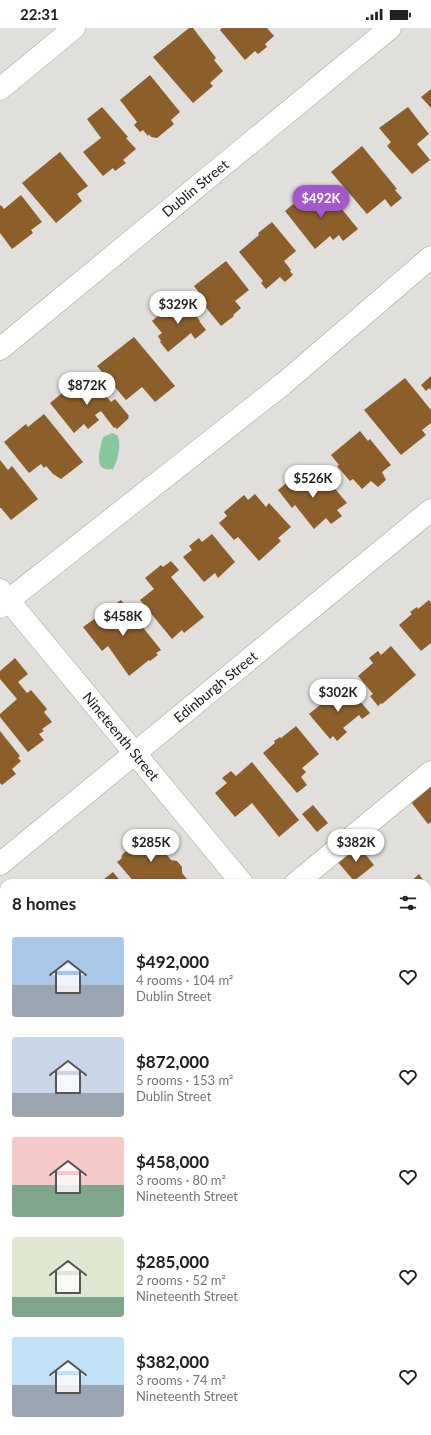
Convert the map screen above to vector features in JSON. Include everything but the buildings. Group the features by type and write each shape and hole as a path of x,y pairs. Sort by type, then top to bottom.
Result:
{"street":[{"path":"0,89 74,28"},
{"name":"Dublin Street","path":"0,348 390,28"},
{"path":"3,599 283,384 431,257"},
{"name":"Edinburgh Street","path":"0,864 431,510"},
{"name":"Nineteenth Street","path":"3,599 135,753 239,879"},
{"path":"301,879 431,772"}],"shaded area":[{"path":"112,433 117,435 119,452 113,469 106,469 100,464 99,453 103,437"}]}
